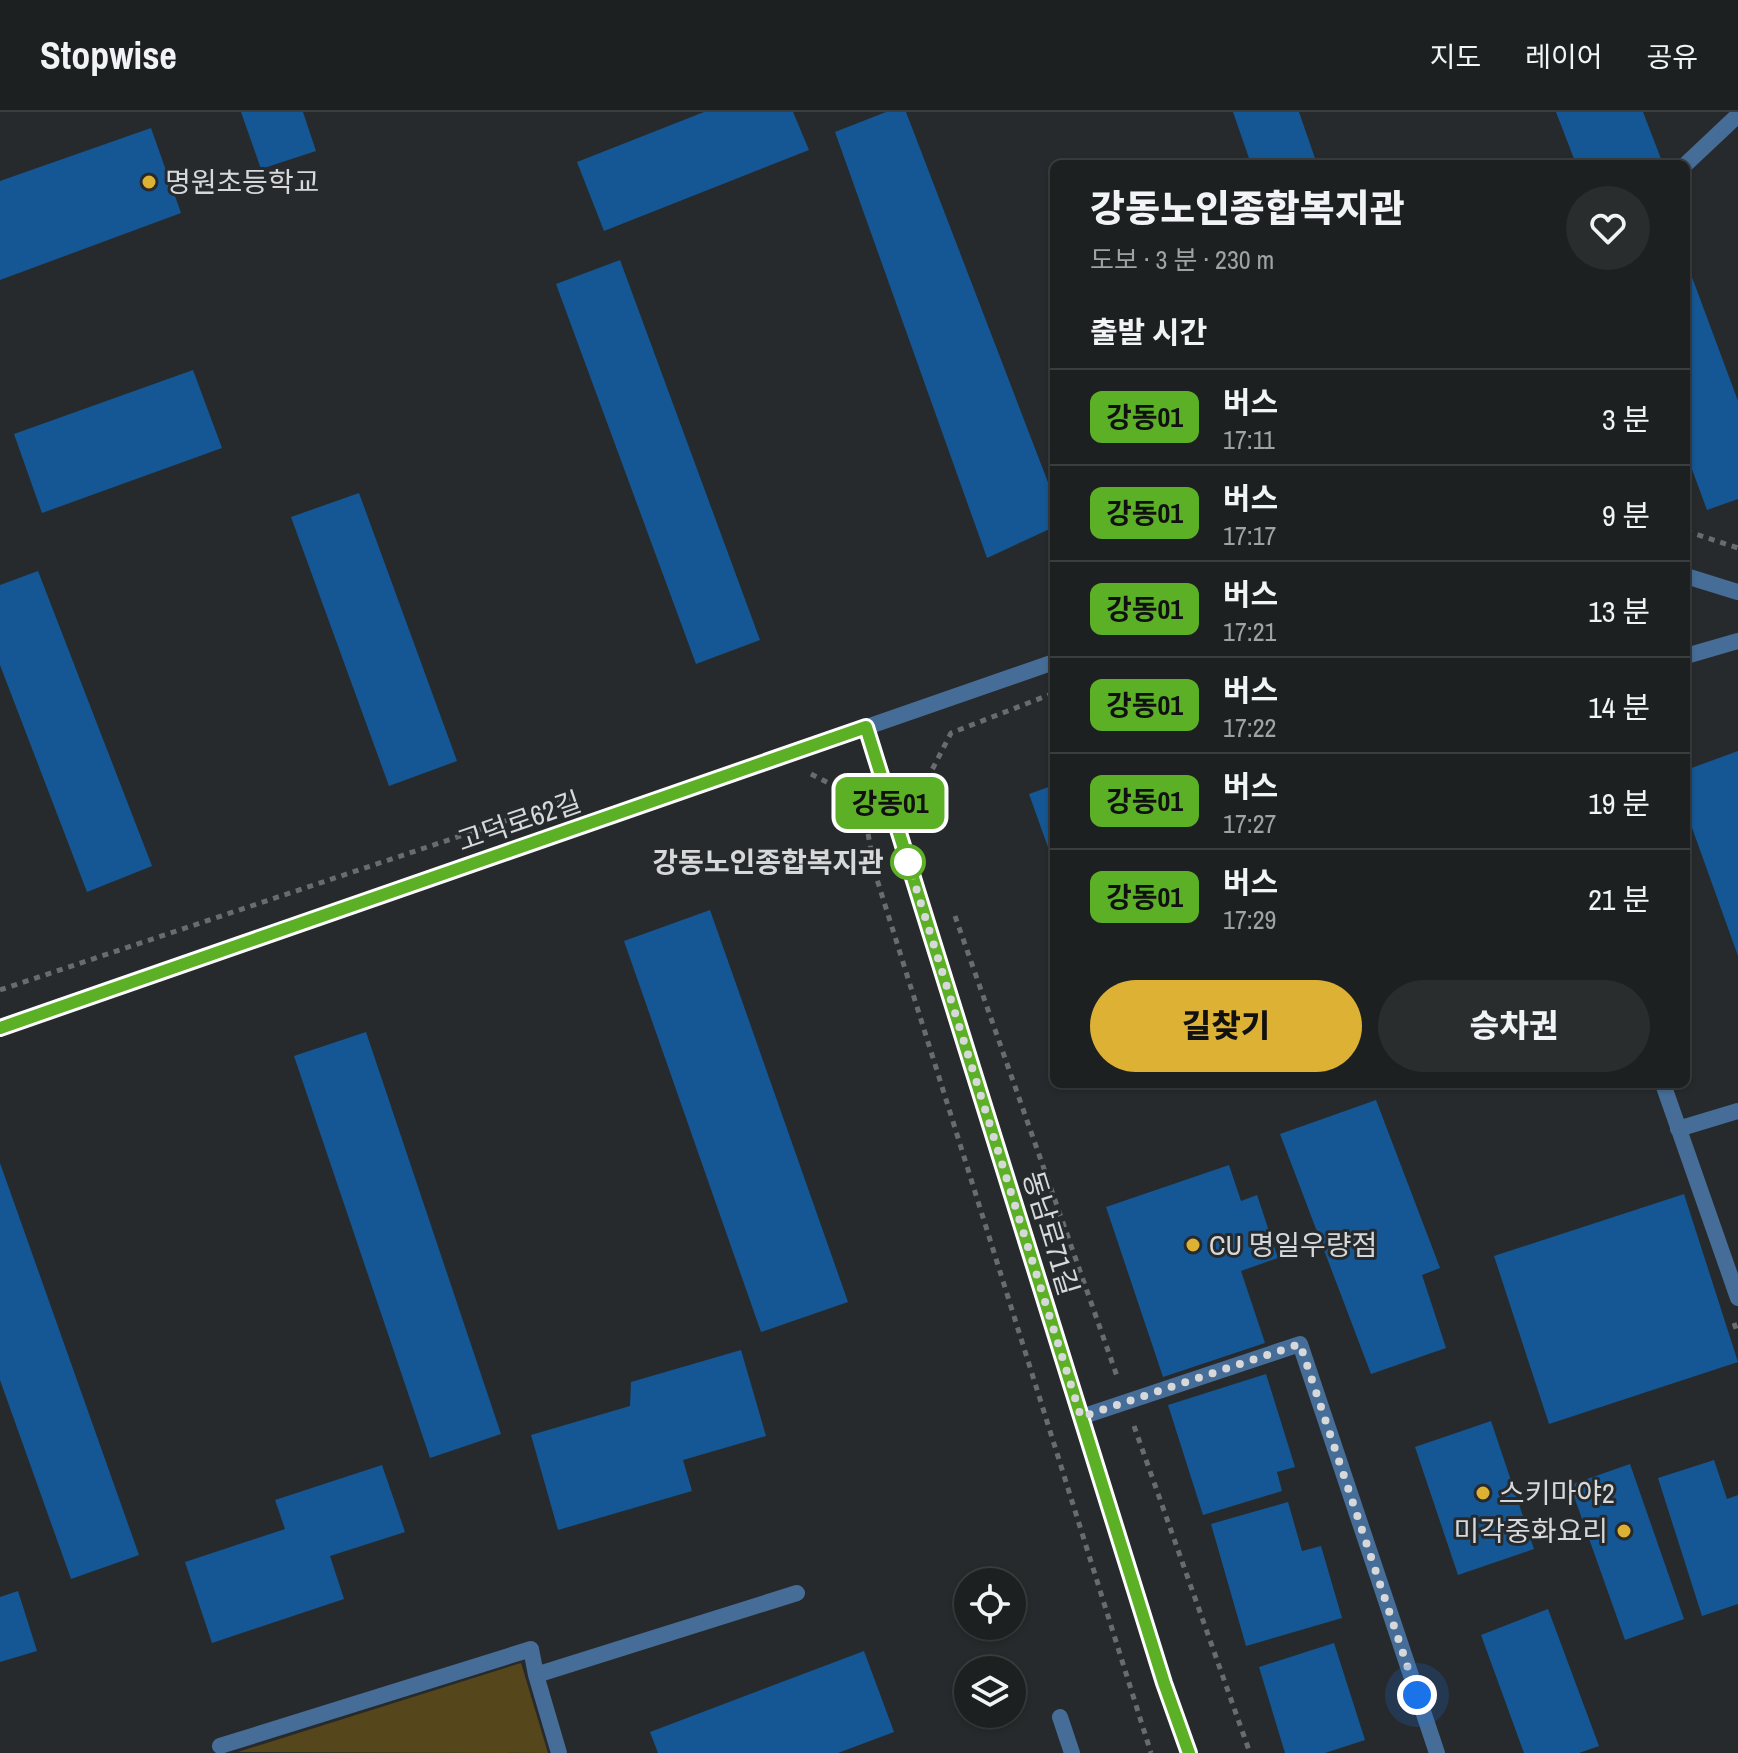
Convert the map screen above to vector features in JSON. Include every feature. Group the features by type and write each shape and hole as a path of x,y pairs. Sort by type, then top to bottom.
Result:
{"street":[{"path":"1690,160 1738,115"},
{"path":"1690,577 1738,592"},
{"path":"1690,655 1738,641"},
{"name":"고덕로62길","path":"0,1028 1050,663"},
{"name":"동남로71길","path":"866,727 1164,1683 1189,1753"},
{"path":"1664,1088 1738,1298"},
{"path":"1678,1129 1738,1111"},
{"path":"1081,1417 1300,1344 1437,1753"},
{"path":"536,1675 797,1593"},
{"path":"220,1746 531,1649 559,1753"},
{"path":"1060,1717 1072,1753"}],"path":[{"path":"1690,532 1738,548"},
{"path":"915,803 951,733 1050,695"},
{"path":"0,990 581,796"},
{"path":"866,824 875,873 1151,1753"},
{"path":"952,908 1250,1753"}],"shaded area":[{"path":"521,1663 548,1753 238,1752"}],"building":[{"name":"명원초등학교","path":"241,112 303,112 316,151 261,169"},
{"path":"704,112 793,112 809,150 604,231 577,162"},
{"path":"886,112 906,112 1050,488 1050,529 987,558 835,132"},
{"path":"1233,112 1299,112 1316,160 1250,160"},
{"path":"1556,112 1643,112 1661,160 1574,160"},
{"path":"151,128 181,213 0,280 0,181"},
{"path":"620,260 760,640 696,664 556,284"},
{"path":"1690,272 1738,401 1738,499 1707,510 1690,464"},
{"path":"193,370 222,448 42,513 14,434"},
{"path":"359,493 457,761 389,786 291,517"},
{"path":"38,571 152,866 87,892 0,665 0,585"},
{"path":"1738,751 1738,956 1690,822 1690,769"},
{"path":"1050,786 1050,853 1029,794"},
{"path":"710,910 848,1302 761,1332 624,941"},
{"path":"366,1032 501,1434 430,1458 294,1056"},
{"path":"1376,1100 1440,1268 1422,1275 1446,1348 1371,1374 1280,1134"},
{"path":"0,1163 139,1555 71,1579 0,1380"},
{"path":"1229,1165 1241,1201 1257,1195 1278,1258 1241,1271 1265,1343 1163,1377 1106,1207"},
{"path":"1684,1194 1738,1362 1549,1424 1494,1256"},
{"path":"741,1350 766,1436 683,1460 692,1491 558,1530 531,1435 630,1406 631,1382"},
{"path":"1266,1374 1295,1467 1277,1472 1282,1491 1203,1515 1168,1405"},
{"path":"1491,1421 1534,1549 1458,1575 1415,1447"},
{"path":"1714,1460 1727,1499 1738,1495 1738,1604 1702,1616 1658,1478"},
{"path":"1630,1464 1684,1619 1625,1640 1570,1485"},
{"path":"382,1465 405,1532 330,1556 344,1599 212,1643 185,1562 285,1529 275,1500"},
{"path":"1288,1502 1302,1551 1321,1546 1342,1618 1246,1646 1211,1524"},
{"path":"18,1591 37,1651 0,1662 0,1597"},
{"path":"1548,1609 1599,1746 1579,1753 1524,1753 1481,1635"},
{"path":"1334,1643 1365,1740 1325,1753 1285,1753 1259,1667"},
{"path":"864,1651 894,1732 838,1753 658,1753 650,1732"}],"bus line":[{"name":"강동01","path":"0,1028 866,727 1164,1683 1189,1753"}],"place":[{"name":"명원초등학교","path":"149,182"},
{"name":"강동노인종합복지관","path":"908,862"},
{"name":"CU 명일우량점","path":"1193,1245"},
{"name":"스키마야2","path":"1483,1493"},
{"name":"미각중화요리","path":"1624,1531"}],"route":[{"path":"908,862 1081,1417 1300,1344 1417,1695"}]}
